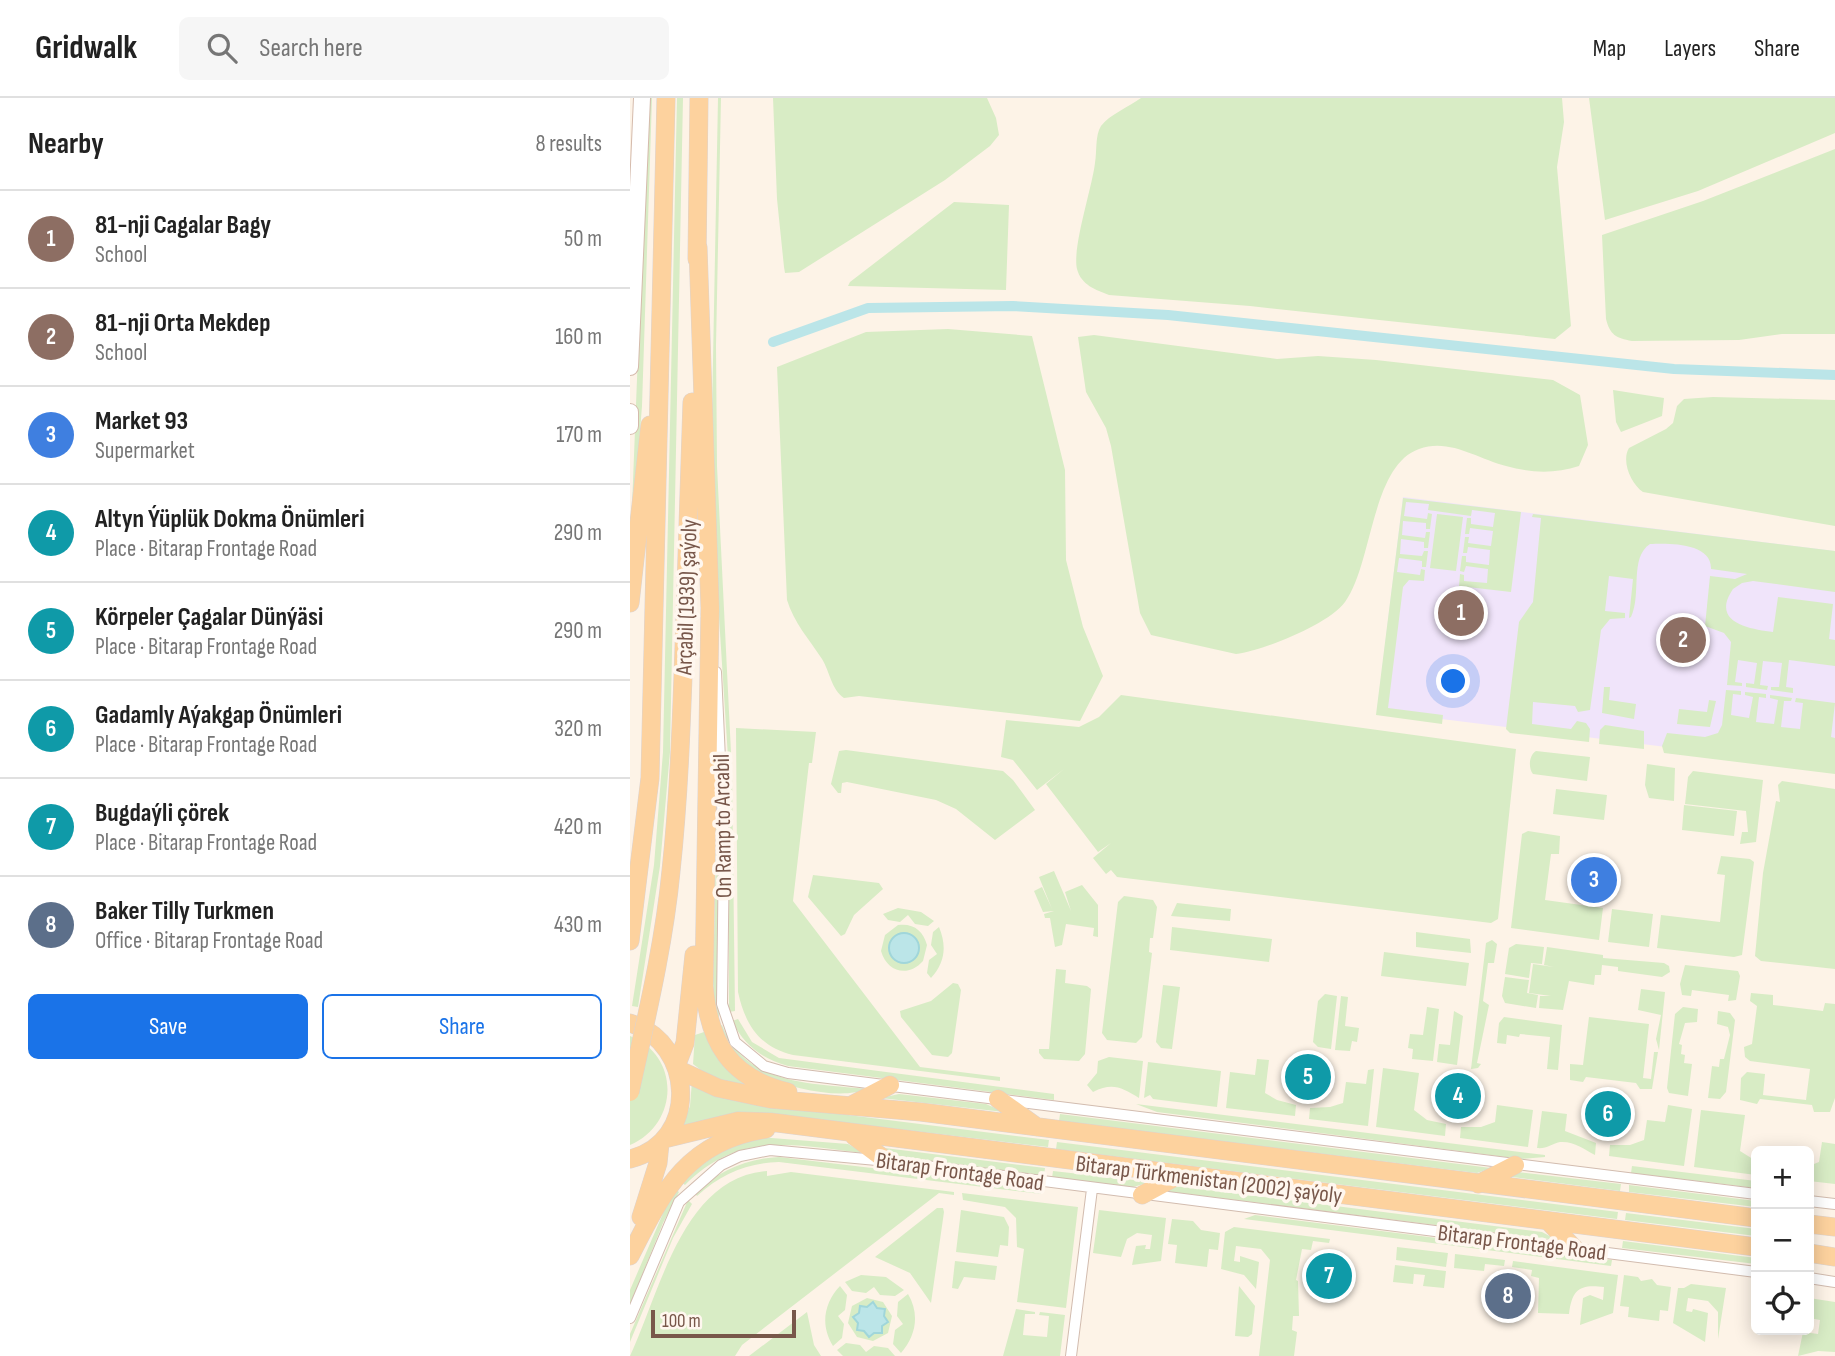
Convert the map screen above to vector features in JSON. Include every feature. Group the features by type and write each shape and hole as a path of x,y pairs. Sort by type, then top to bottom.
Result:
{"main road":[{"name":"Arçabil (1939) şaýoly","path":"630,941 650,778 656,630 666,98"},
{"name":"Arçabil (1939) şaýoly","path":"630,1092 646,1020 671,873 681,746 698,247 699,98"},
{"path":"698,247 710,608 704,986 706,1015 719,1046 742,1073 756,1082 850,1106 890,1085"},
{"path":"630,603 662,307"},
{"path":"630,1250 658,1163 662,1141 681,1107 678,1067 685,1043 707,837"},
{"path":"630,1023 651,1032 666,1046 678,1067"},
{"name":"Bitarap Türkmenistan (2002) şaýoly","path":"678,1067 718,1088 744,1094 1751,1217"},
{"path":"998,1099 1040,1129"},
{"name":"Bitarap Türkmenistan (2002) şaýoly","path":"630,1159 662,1141 738,1121 1751,1246"},
{"path":"630,1256 672,1180 702,1153 745,1132 768,1129 821,1130"},
{"path":"851,1134 887,1161"},
{"path":"1477,1184 1515,1165"},
{"path":"1142,1195 1179,1175"},
{"path":"1548,1222 1575,1249"},
{"path":"1814,1225 1835,1227"},
{"path":"1814,1254 1835,1257"}],"street":[{"path":"630,367 642,98"},
{"path":"630,412 630,426"},
{"name":"On Ramp to Arcabil","path":"710,608 722,768 722,1004 735,1042 749,1056 777,1071 890,1085"},
{"path":"890,1085 1751,1193"},
{"name":"Bitarap Frontage Road","path":"630,1318 679,1202 707,1174 721,1165 740,1156 770,1150 887,1161 1751,1271"},
{"path":"1071,1356 1092,1189"},
{"path":"1814,1202 1835,1204"},
{"path":"1814,1279 1835,1282"}],"shaded area":[{"path":"1403,497 1835,551 1835,768 1377,711"}],"green space":[{"path":"648,98 652,98 642,406 630,558"},
{"path":"677,98 683,98 670,752 660,866 638,1007 632,1006 654,865 663,752"},
{"path":"718,98 721,98 716,346 717,466 732,773 735,1011 729,1012 729,773 719,617 712,413"},
{"path":"773,98 987,98 996,118 999,135 990,146 945,180 799,272 785,273 777,199"},
{"path":"1141,98 1562,98 1564,122 1557,167 1571,326 1555,339 1250,306 1109,295 1094,289 1079,275 1076,259 1096,159 1098,134 1109,118"},
{"path":"1589,98 1835,98 1835,133 1698,191 1605,220"},
{"path":"1835,149 1835,334 1782,334 1739,340 1632,341 1612,332 1606,319 1602,235 1703,201"},
{"path":"954,202 1009,205 1006,290 848,286 850,282"},
{"path":"948,329 1032,336 1065,470 1066,560 1083,627 1103,676 1080,721 859,696 844,698 836,690 822,659 798,624 787,600 777,367 866,332"},
{"path":"1094,335 1277,359 1318,356 1376,360 1553,380 1580,395 1588,445 1579,466 1542,472 1506,466 1453,448 1430,446 1419,449 1403,459 1391,475 1374,517 1354,585 1337,611 1295,635 1236,654 1151,635 1140,613 1111,446 1106,428 1086,392 1078,337"},
{"path":"1613,390 1664,398 1662,416 1621,432 1616,422"},
{"path":"1713,397 1835,400 1835,526 1643,492 1639,488 1631,478 1627,466 1629,448 1673,423 1677,406 1684,399"},
{"path":"1403,498 1521,512 1511,592 1459,586 1460,574 1464,575 1464,581 1487,583 1488,569 1466,566 1464,572 1460,571 1462,556 1466,556 1466,562 1489,565 1490,550 1468,547 1467,553 1463,553 1465,537 1469,537 1468,543 1491,546 1493,531 1470,528 1469,534 1465,534 1467,518 1471,518 1471,524 1493,527 1495,513 1472,510 1471,516 1428,510 1429,504 1406,502 1404,516 1427,519 1428,513 1432,514 1430,529 1426,529 1426,523 1403,521 1402,535 1425,538 1426,532 1430,532 1428,548 1424,548 1424,542 1401,539 1400,554 1422,556 1424,551 1428,551 1426,567 1422,567 1422,561 1399,558 1397,572 1420,575 1421,569 1425,570 1424,581 1409,580 1403,587 1388,708 1443,715 1442,724 1376,715"},
{"path":"1437,514 1463,517 1456,571 1430,568"},
{"path":"1533,514 1835,551 1835,592 1753,581 1742,583 1733,589 1727,600 1726,610 1729,617 1744,626 1773,632 1778,597 1833,604 1829,639 1835,640 1835,666 1789,660 1786,687 1793,688 1793,693 1771,690 1771,687 1779,687 1782,663 1763,661 1760,685 1768,686 1767,690 1746,687 1746,683 1754,684 1757,663 1738,660 1735,682 1742,683 1742,686 1727,685 1731,642 1724,633 1705,626 1710,576 1735,579 1747,574 1711,569 1705,554 1688,546 1650,544 1640,558 1631,617 1629,618 1633,579 1609,576 1605,611 1625,613 1625,618 1610,619 1601,630 1590,710 1578,712 1575,706 1533,702 1532,724 1571,729 1577,721 1586,723 1590,729 1589,742 1510,733 1506,729 1519,622 1533,602 1541,518 1532,517"},
{"path":"1604,687 1610,687 1609,700 1636,704 1634,719 1602,713"},
{"path":"1726,690 1741,691 1741,695 1733,694 1731,715 1749,718 1753,697 1745,695 1745,692 1766,694 1766,698 1759,697 1756,722 1774,724 1778,700 1770,698 1770,695 1792,698 1791,701 1784,701 1781,727 1800,729 1803,703 1795,702 1796,698 1835,703 1831,737 1835,738 1835,774 1664,753 1662,746 1667,733 1705,737 1718,733 1722,725"},
{"path":"1121,695 1516,749 1498,919 1491,923 1117,877 1111,870 1106,874 1093,858 1111,843 1098,852 1046,784 1064,769 1037,790 1013,760 1001,757 1006,720 1079,727 1099,717"},
{"path":"1709,700 1716,701 1710,727 1677,724 1679,709 1707,712"},
{"path":"1605,725 1644,731 1644,749 1599,744 1600,730"},
{"path":"736,728 816,732 812,763 809,763 793,901 920,1067 1000,1077 1000,1081 793,1055 771,1046 755,1033 738,992"},
{"path":"839,751 1003,771 1035,810 995,840 956,809 936,800 847,782 842,783 841,793 838,793 831,784"},
{"path":"1536,751 1590,757 1587,781 1533,774 1530,762"},
{"path":"1647,764 1675,768 1674,801 1649,798 1645,785"},
{"path":"1693,771 1763,780 1756,842 1740,844 1742,832 1748,832 1746,811 1685,804 1688,777"},
{"path":"1782,781 1835,789 1835,969 1761,961 1755,956 1763,873 1776,801 1780,802 1778,785"},
{"path":"1556,789 1607,795 1604,820 1553,814"},
{"path":"1684,805 1737,811 1734,836 1682,830"},
{"path":"717,810 719,1017 715,1018 713,982"},
{"path":"1528,831 1560,836 1559,854 1551,854 1545,900 1603,908 1599,940 1511,928 1522,834"},
{"path":"1721,856 1750,859 1754,862 1742,955 1734,957 1657,948 1661,915 1720,922 1725,875 1717,874"},
{"path":"1054,871 1071,911 1065,892 1082,885 1098,905 1098,937 1093,936 1094,928 1066,924 1062,945 1055,947 1050,918 1045,918 1044,914 1054,911 1043,912 1034,891 1042,887 1052,909 1039,877"},
{"path":"813,875 879,883 883,889 854,915 845,934 841,936 808,897"},
{"path":"1124,896 1153,900 1157,907 1153,938 1150,938 1149,952 1152,953 1142,1037 1136,1043 1107,1040 1102,1033 1118,902"},
{"path":"1177,903 1231,909 1230,921 1171,916"},
{"path":"898,908 921,912 934,921 928,926 915,924 908,915 900,922 888,920 883,914"},
{"path":"1612,909 1653,914 1649,947 1608,942"},
{"path":"898,925 909,925 917,929 927,945 923,961 911,970 893,968 881,951 885,935"},
{"path":"939,927 943,954 931,978 927,973 929,960 937,954 931,945 933,932"},
{"path":"1172,927 1272,939 1269,962 1170,950"},
{"path":"1416,932 1470,939 1471,953 1416,947"},
{"path":"1492,940 1497,944 1494,963 1488,963 1483,1001 1489,1005 1477,1063 1481,1064 1478,1068 1471,1069 1486,943"},
{"path":"1516,944 1544,947 1542,964 1531,963 1529,978 1505,974 1509,948"},
{"path":"1547,947 1603,955 1603,958 1664,963 1669,966 1670,972 1662,977 1618,971 1618,967 1602,965 1601,975 1595,975 1594,985 1569,981 1563,1010 1539,1008 1540,996 1551,996 1529,993 1533,964 1554,967 1544,965"},
{"path":"1384,952 1469,963 1466,986 1381,976"},
{"path":"1685,965 1738,971 1740,976 1736,1000 1728,1001 1729,995 1692,990 1691,996 1682,995 1680,984"},
{"path":"1056,969 1066,970 1065,983 1091,989 1085,1054 1079,1061 1044,1059 1039,1053 1039,1049 1049,1049"},
{"path":"1505,977 1529,980 1527,993 1538,995 1536,1008 1505,1003 1502,996"},
{"path":"953,983 958,984 961,990 952,1053 948,1057 932,1055 901,1017 900,1011 931,1001"},
{"path":"1163,985 1180,987 1172,1049 1161,1048 1156,1042"},
{"path":"1641,989 1665,992 1659,1050 1656,1039 1661,1015 1638,1010"},
{"path":"1751,993 1773,995 1773,1005 1823,1011 1825,1003 1835,1004 1835,1098 1830,1112 1814,1112 1812,1105 1760,1099 1757,1104 1740,1100 1741,1078 1747,1072 1765,1074 1763,1095 1806,1100 1810,1069 1750,1061 1745,1057 1744,1047 1752,1044 1757,1006 1750,1001"},
{"path":"1325,994 1337,996 1331,1049 1318,1047 1313,1042 1318,1001"},
{"path":"1341,996 1348,997 1345,1026 1359,1028 1357,1042 1352,1041 1350,1051 1335,1050"},
{"path":"1427,1007 1439,1009 1433,1061 1412,1059 1413,1049 1408,1048 1410,1034 1423,1035"},
{"path":"1683,1007 1698,1009 1697,1022 1685,1023 1679,1044 1682,1045 1681,1054 1685,1055 1684,1063 1692,1064 1688,1096 1669,1093 1667,1088 1675,1014"},
{"path":"1454,1011 1463,1016 1457,1065 1437,1062 1439,1044 1450,1045"},
{"path":"1718,1011 1730,1013 1735,1020 1726,1092 1720,1099 1708,1098 1712,1066 1719,1067 1720,1059 1724,1059 1730,1035 1728,1027 1717,1024"},
{"path":"1504,1017 1562,1025 1558,1070 1547,1069 1550,1037 1507,1035 1506,1044 1497,1043 1499,1023"},
{"path":"1589,1017 1649,1024 1643,1078 1651,1079 1654,1052 1658,1052 1652,1089 1640,1089 1636,1083 1586,1077 1583,1082 1570,1080 1570,1064 1583,1065"},
{"path":"738,1019 752,1042 779,1058 1054,1094 1054,1100 788,1066 762,1055 748,1044 732,1021"},
{"path":"722,1025 733,1045 747,1060 763,1070 782,1078 803,1082 867,1089 854,1092 821,1092 768,1078 753,1071 734,1056 717,1027"},
{"path":"704,1032 720,1062 747,1087 742,1089 706,1074 693,1064 695,1035"},
{"path":"630,1036 647,1046 658,1059 668,1090 665,1107 658,1122 646,1135 630,1145"},
{"path":"1109,1057 1143,1061 1139,1098 1112,1087 1093,1092 1087,1085 1097,1073 1098,1061"},
{"path":"1257,1059 1269,1060 1265,1093 1277,1100 1296,1105 1295,1116 1226,1108 1230,1072 1255,1075"},
{"path":"1148,1062 1221,1071 1217,1107 1153,1099 1150,1095 1144,1098"},
{"path":"1383,1068 1419,1073 1414,1110 1427,1120 1446,1124 1445,1136 1376,1127"},
{"path":"1374,1069 1368,1126 1309,1119 1310,1108 1343,1103 1346,1082 1366,1084 1368,1070"},
{"path":"692,1081 735,1101 1049,1140 1048,1147 782,1115 681,1129 690,1106"},
{"path":"899,1094 986,1104 1004,1112 881,1098"},
{"path":"1136,1104 1545,1157 1521,1159 1157,1112"},
{"path":"1497,1105 1533,1110 1528,1147 1460,1138 1461,1127 1481,1127 1495,1122"},
{"path":"1668,1105 1692,1109 1684,1166 1609,1156 1610,1145 1630,1145 1644,1140 1647,1120 1665,1122"},
{"path":"1701,1110 1745,1115 1740,1151 1751,1158 1751,1174 1694,1167"},
{"path":"1542,1111 1567,1114 1565,1131 1596,1143 1595,1155 1565,1142 1537,1148"},
{"path":"1060,1114 1491,1168 1477,1173 1059,1121"},
{"path":"760,1137 848,1144 864,1153 769,1145 726,1156 685,1185 680,1181 713,1153"},
{"path":"1057,1142 1618,1212 1617,1219 1056,1149"},
{"path":"1822,1142 1835,1144 1835,1184 1814,1182 1814,1164 1819,1162"},
{"path":"877,1147 1045,1168 1044,1176 897,1157"},
{"path":"779,1157 1042,1188 1041,1194 779,1162 745,1167 715,1182 697,1196 694,1192 734,1167 754,1160"},
{"path":"1632,1166 1751,1180 1751,1187 1631,1173"},
{"path":"767,1171 767,1176 791,1172 954,1192 954,1195 939,1193 742,1345 735,1356 630,1356 664,1271 695,1215 714,1193 738,1178"},
{"path":"1053,1171 1151,1182 1133,1187 1052,1178"},
{"path":"1517,1172 1621,1184 1620,1191 1505,1176"},
{"path":"1629,1185 1751,1200 1751,1206 1629,1192"},
{"path":"1176,1186 1542,1232 1557,1240 1164,1191"},
{"path":"674,1188 679,1192 663,1223 630,1305 630,1290"},
{"path":"962,1193 1078,1207 1066,1308 1017,1302 1024,1249 1017,1247 1016,1218 1005,1207 963,1200"},
{"path":"688,1200 692,1204 673,1238 630,1342 630,1334"},
{"path":"937,1208 943,1208 944,1212 931,1303 910,1273 875,1257"},
{"path":"961,1210 1004,1217 1009,1227 1008,1246 1000,1245 998,1257 956,1252"},
{"path":"1099,1210 1166,1218 1161,1261 1132,1265 1136,1246 1146,1245 1145,1249 1150,1249 1152,1235 1137,1233 1127,1239 1121,1257 1093,1253"},
{"path":"1626,1213 1751,1228 1751,1235 1625,1220"},
{"path":"1255,1215 1612,1260 1611,1266 1244,1219"},
{"path":"1172,1219 1193,1221 1201,1230 1220,1233 1218,1250 1209,1249 1207,1267 1175,1263 1177,1245 1168,1244"},
{"path":"1234,1227 1330,1239 1329,1243 1313,1241 1311,1250 1302,1249 1296,1280 1299,1316 1293,1316 1292,1330 1297,1332 1294,1356 1259,1356 1270,1260 1261,1249 1236,1246 1234,1261 1240,1262 1240,1256 1259,1262 1256,1289 1244,1275 1221,1269 1225,1232"},
{"path":"1623,1241 1751,1257 1751,1263 1622,1248"},
{"path":"1397,1247 1448,1253 1446,1267 1396,1260"},
{"path":"1455,1254 1505,1260 1504,1266 1485,1264 1484,1271 1454,1268"},
{"path":"955,1261 997,1266 995,1280 964,1277 958,1289 952,1288"},
{"path":"1513,1261 1618,1275 1613,1313 1580,1325 1583,1298 1590,1295 1603,1300 1604,1287 1589,1286 1575,1294 1569,1314 1538,1313 1539,1278 1531,1276 1532,1270 1512,1267"},
{"path":"1395,1265 1446,1271 1444,1288 1423,1286 1425,1275 1414,1274 1413,1284 1393,1282"},
{"path":"861,1275 886,1277 904,1290 895,1296 880,1295 874,1287 866,1293 852,1291 845,1282"},
{"path":"1624,1275 1638,1277 1641,1281 1652,1279 1657,1285 1671,1287 1668,1311 1660,1310 1659,1321 1628,1317 1629,1307 1620,1306"},
{"path":"1691,1284 1726,1288 1718,1339 1718,1312 1708,1301 1688,1298 1686,1311 1692,1312 1693,1309 1708,1313 1705,1342 1673,1323 1678,1288"},
{"path":"840,1286 847,1295 845,1310 838,1316 844,1324 842,1338 833,1346 825,1322 827,1307"},
{"path":"1239,1286 1255,1306 1252,1334 1248,1337 1235,1336"},
{"path":"908,1294 914,1309 915,1325 901,1353 893,1344 895,1330 903,1324 897,1316 898,1302"},
{"path":"867,1298 883,1302 892,1316 888,1333 873,1341 857,1337 848,1323 852,1306"},
{"path":"1814,1299 1835,1302 1835,1352 1818,1351 1798,1356 1802,1335 1818,1334 1820,1320 1814,1319"},
{"path":"1016,1309 1035,1312 1025,1314 1023,1335 1047,1337 1049,1316 1039,1315 1040,1312 1065,1315 1060,1356 1003,1356"},
{"path":"807,1312 814,1345 821,1356 749,1356"},
{"path":"846,1343 860,1345 866,1352 874,1346 888,1348 895,1356 843,1356 837,1350"}],"water":[{"path":"904,933 915,937 919,948 915,959 904,963 893,959 889,948 893,937"},
{"path":"873,1302 877,1308 885,1309 884,1316 888,1322 882,1326 882,1333 874,1333 869,1337 864,1331 857,1330 858,1323 853,1317 859,1313 860,1306 867,1307"}],"waterway":[{"path":"773,342 868,308 1013,306 1168,315 1674,369 1835,375"}],"place":[{"name":"81-nji Cagalar Bagy","path":"1461,613"},
{"name":"81-nji Orta Mekdep","path":"1683,640"},
{"name":"Market 93","path":"1594,880"},
{"name":"Körpeler Çagalar Dünýäsi","path":"1308,1077"},
{"name":"Altyn Ýüplük Dokma Önümleri","path":"1458,1096"},
{"name":"Gadamly Aýakgap Önümleri","path":"1608,1114"},
{"name":"Bugdaýli çörek","path":"1329,1276"},
{"name":"Baker Tilly Turkmen","path":"1508,1296"}]}
